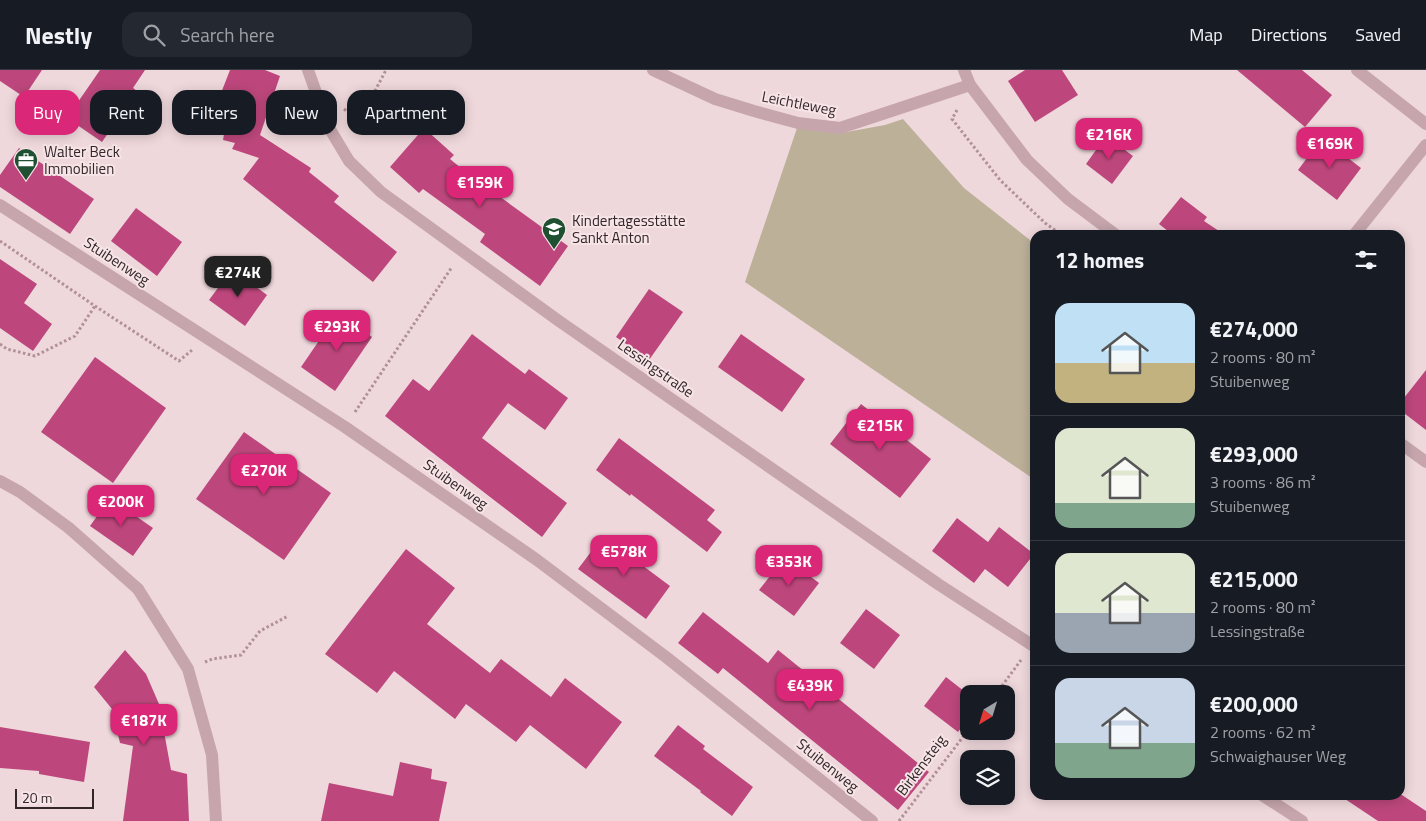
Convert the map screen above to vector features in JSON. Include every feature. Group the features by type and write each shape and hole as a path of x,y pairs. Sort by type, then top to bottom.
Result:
{"street":[{"name":"Lessingstraße","path":"308,70 328,126 348,161 381,192 567,326 938,584 1030,643"},
{"name":"Leichtleweg","path":"653,70 715,99 798,123 840,128 970,85"},
{"path":"964,70 970,85 1027,160 1068,199 1109,230"},
{"path":"1357,70 1426,124"},
{"path":"1358,230 1426,146"},
{"name":"Stuibenweg","path":"0,205 345,426 538,560 666,657 872,821"},
{"path":"1405,447 1426,462"},
{"path":"0,481 20,492 69,528 138,589 188,669 212,755 216,821"},
{"path":"1270,800 1302,821"}],"path":[{"path":"339,103 349,113 357,115 367,106 386,70"},
{"path":"970,85 952,119 1000,180 1045,223 1055,230"},
{"path":"0,241 179,361 206,338"},
{"path":"345,426 378,380 448,273"},
{"path":"0,344 34,356 76,336 96,306"},
{"path":"188,669 212,659 240,655 260,630 288,616"},
{"path":"1003,685 1030,651"},
{"name":"Birkensteig","path":"899,821 961,740"}],"shaded area":[{"path":"903,119 964,188 1030,240 1030,477 745,282 797,128 841,133 885,125"}],"building":[{"path":"0,70 42,70 29,90 15,91 0,81"},
{"path":"100,70 145,70 133,88 136,90 90,90 90,134 80,127 80,99"},
{"path":"230,70 265,70 280,76 275,90 266,90 266,117 260,135 311,168 309,172 339,196 334,202 397,252 373,282 243,179 259,158 232,149 235,143 223,140 224,135 256,135 256,90 222,90"},
{"path":"1025,70 1062,70 1078,95 1035,122 1008,81"},
{"path":"1237,70 1302,70 1332,95 1305,127"},
{"path":"92,135 107,135 102,142"},
{"path":"418,135 432,135 454,155 450,159 467,173 568,246 540,286 480,242 485,234 423,189 419,193 390,167"},
{"path":"1106,136 1133,156 1112,184 1086,164"},
{"path":"1322,138 1361,168 1337,200 1298,170"},
{"path":"19,148 94,199 70,234 0,187 0,175"},
{"path":"1181,197 1207,217 1204,221 1218,230 1167,230 1159,224"},
{"path":"136,208 182,242 157,276 111,241"},
{"path":"0,259 37,284 24,303 52,324 33,351 0,328"},
{"path":"232,269 267,295 245,326 209,300"},
{"path":"649,289 683,312 649,360 616,337"},
{"path":"338,313 372,337 335,391 301,367"},
{"path":"472,334 525,374 529,369 568,398 545,430 508,403 482,438 567,503 542,537 385,416 413,379 429,391"},
{"path":"741,334 805,379 782,412 718,367"},
{"path":"95,357 166,408 113,483 41,432"},
{"path":"1426,370 1426,430 1405,414 1405,397"},
{"path":"861,404 931,459 900,498 830,444"},
{"path":"244,432 331,493 284,560 196,499"},
{"path":"619,438 715,510 707,520 722,532 707,552 596,470"},
{"path":"110,498 153,528 133,556 90,526"},
{"path":"957,518 988,542 999,527 1030,551 1030,559 1008,587 985,569 974,583 932,551"},
{"path":"603,536 670,586 646,619 578,569"},
{"path":"406,549 455,588 427,624 490,673 501,659 551,697 565,678 622,722 586,769 530,725 516,742 466,704 455,719 394,671 377,693 325,654"},
{"path":"785,557 819,583 794,616 759,590"},
{"path":"866,609 900,635 874,669 840,643"},
{"path":"703,612 768,663 778,650 929,772 898,810 723,668 718,674 678,643"},
{"path":"125,650 146,674 159,704 171,770 187,774 189,821 123,821 133,746 120,743 112,709 94,687"},
{"path":"946,677 960,688 960,729 958,732 924,706"},
{"path":"678,725 705,746 703,749 753,787 732,816 654,756"},
{"path":"0,727 90,742 84,782 39,774 39,771 0,768"},
{"path":"400,762 432,769 431,779 447,782 439,821 321,821 329,783 393,796"},
{"path":"1405,797 1426,811 1426,821 1378,821 1346,800 1405,800"}],"place":[{"name":"Walter Beck Immobilien","path":"26,181"},
{"name":"Kindertagesstätte Sankt Anton","path":"554,250"}]}
